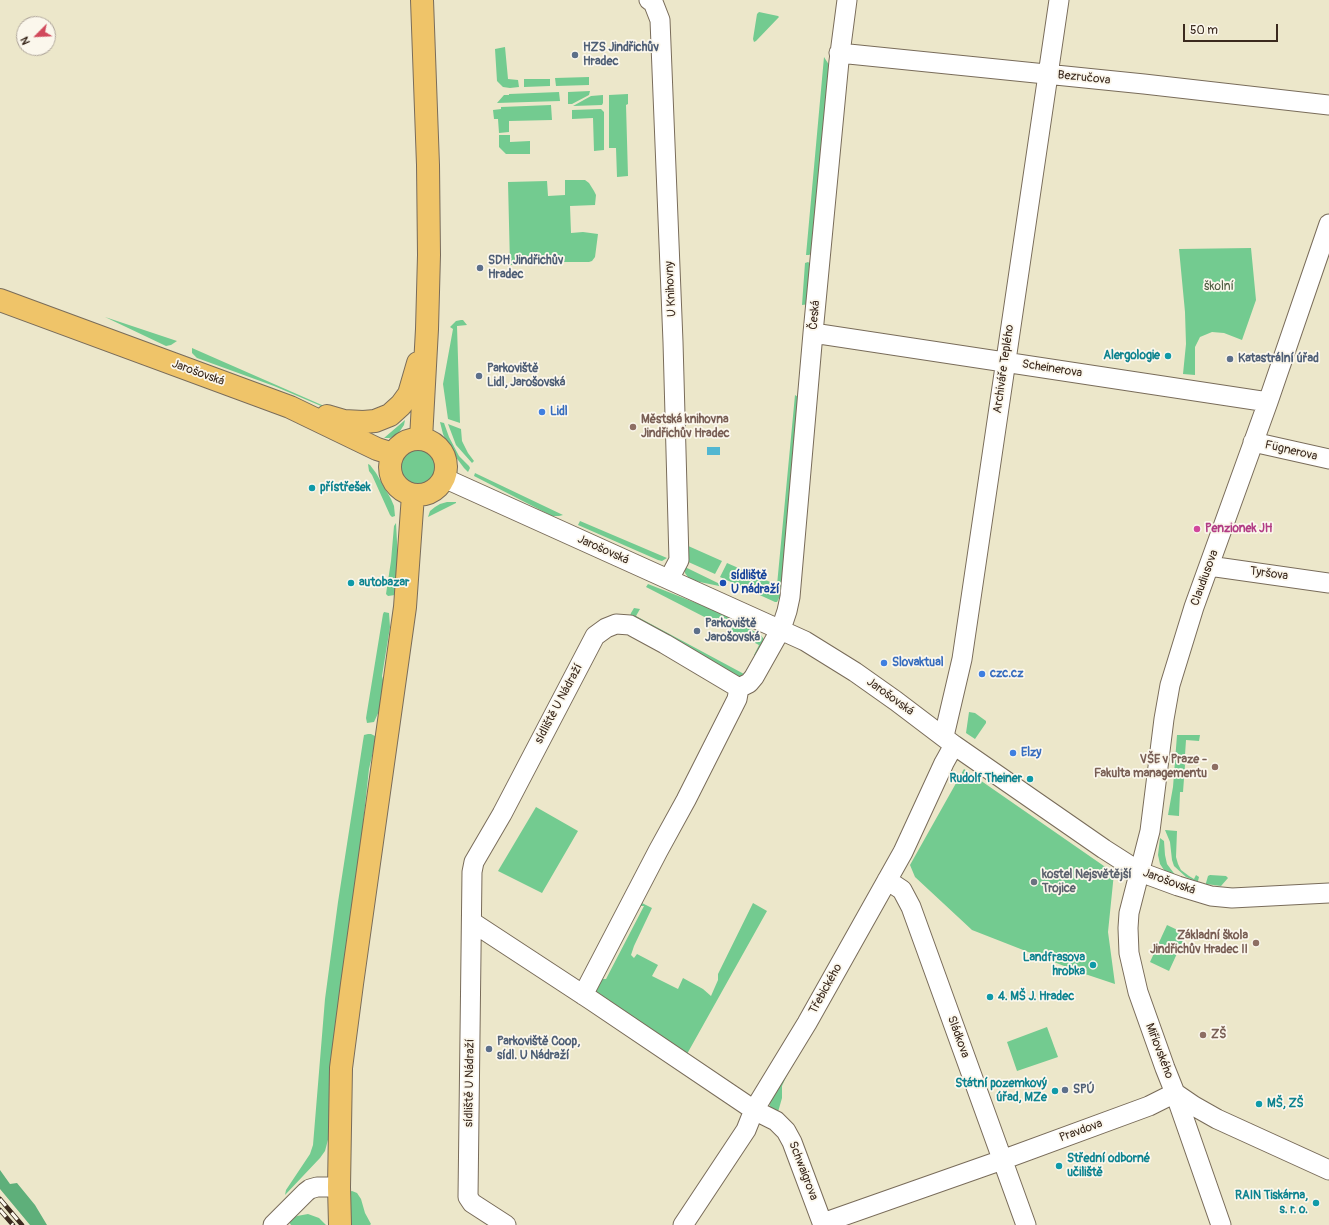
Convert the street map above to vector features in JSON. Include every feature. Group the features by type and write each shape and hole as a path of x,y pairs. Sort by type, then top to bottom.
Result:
{"main road":[{"path":"421,439 427,329 428,165 422,0"},
{"name":"Jarošovská","path":"0,300 290,407 377,449 393,454"},
{"path":"290,407 344,421 354,422 375,421 390,415 401,405 408,394 419,362 427,329"},
{"path":"421,439 432,442 440,450 446,467 444,478 431,492 413,495 403,491 393,480 390,464 396,449 404,442 421,439"},
{"path":"340,1225 339,1187 341,1068 404,607 413,495"}],"street":[{"name":"U Knihovny","path":"649,0 653,2 660,20 673,342 678,560 669,579"},
{"name":"Česká","path":"781,629 790,597 839,53 847,0"},
{"name":"Archiváře Teplého","path":"949,741 1059,0"},
{"name":"Bezručova","path":"839,53 1329,106"},
{"name":"Claudiusova","path":"1140,872 1150,831 1164,719 1170,685 1194,607 1268,402 1329,224"},
{"name":"Scheinerova","path":"813,332 1268,402"},
{"name":"Fügnerova","path":"1253,442 1329,459"},
{"name":"Jarošovská","path":"444,478 805,641 855,672 949,741 1104,850 1140,872 1211,896 1232,898 1329,893"},
{"name":"Tyršova","path":"1209,566 1329,583"},
{"name":"sídliště U Nádraží","path":"506,1225 472,1203 468,1196 472,872 474,862 502,814 595,636 600,632 616,624 630,625 739,688"},
{"path":"583,995 693,787 737,699 739,688 750,683 781,629"},
{"name":"Třebického","path":"683,1225 746,1130 754,1110 798,1041 903,852 944,763 949,741"},
{"name":"Miřiovského","path":"1140,872 1129,913 1129,953 1133,974 1145,1014 1164,1068 1175,1093 1221,1225"},
{"name":"Sládkova","path":"887,880 902,890 911,907 1026,1225"},
{"path":"472,922 754,1110"},
{"path":"1175,1093 1217,1119 1329,1170"},
{"name":"Pravdova","path":"823,1224 1156,1104 1175,1093"},
{"name":"Schwaigrova","path":"754,1110 776,1122 786,1131 792,1142 823,1224"},
{"path":"1195,1151 1196,1141 1202,1128 1208,1123 1217,1119"},
{"path":"273,1225 310,1189 317,1187 339,1187"}],"green space":[{"path":"759,12 779,17 754,42 753,39 757,14"},
{"path":"505,47 508,79 518,80 519,87 503,87 497,81 495,49"},
{"path":"824,57 831,68 814,252 806,255"},
{"path":"589,77 589,85 556,86 555,78"},
{"path":"524,79 550,79 550,86 524,87"},
{"path":"590,91 589,95 572,104 568,104 568,92"},
{"path":"559,92 560,101 497,103 504,95 509,94"},
{"path":"628,94 628,104 626,105 628,176 617,177 616,148 609,148 609,95"},
{"path":"603,95 602,105 573,106 591,96"},
{"path":"551,105 552,120 509,121 509,132 499,133 498,119 494,119 493,110 501,109 501,107"},
{"path":"601,109 604,112 604,150 594,151 593,118 572,119 572,110"},
{"path":"499,135 510,135 510,142 530,141 530,154 506,154 499,147"},
{"path":"565,180 585,180 589,183 596,195 595,205 570,206 571,233 583,232 598,234 595,257 589,262 517,262 517,265 510,265 508,182 547,181 548,196 565,195"},
{"name":"školní","path":"1251,248 1256,300 1242,340 1224,333 1212,332 1200,337 1195,347 1195,375 1183,374 1186,344 1185,312 1179,249"},
{"path":"808,262 811,264 810,304 802,305 805,263"},
{"path":"105,317 177,341 166,346"},
{"path":"463,320 467,325 457,326 460,423 448,419 443,384 453,329 450,327 456,321"},
{"path":"192,348 347,417 274,386 197,358 192,353"},
{"path":"795,395 801,399 784,596 780,596 777,602 775,602 720,577 727,563 777,585"},
{"path":"405,420 404,425 398,434 390,438 384,438"},
{"path":"440,422 444,423 449,437 459,456 469,466 470,468 468,472 458,460 446,441"},
{"path":"448,424 461,429 462,441 474,461 472,463 456,445"},
{"path":"413,448 421,448 428,451 434,457 437,468 434,479 428,485 421,488 413,488 406,485 400,479 397,472 397,464 400,457 406,451"},
{"path":"368,464 376,473 391,499 394,506 395,516 392,517 390,515 369,471"},
{"path":"475,473 563,515 552,516 474,476"},
{"path":"447,502 456,503 428,517 430,511 435,507"},
{"path":"580,521 667,558 662,561 658,560 578,525"},
{"path":"396,523 398,560 396,592 395,595 388,596 386,594 394,526"},
{"path":"686,545 722,561 715,574 684,560"},
{"path":"685,567 724,587 690,580 685,573"},
{"path":"648,584 714,610 761,635 765,641 758,656 754,655 759,645 646,587"},
{"path":"634,608 640,609 636,616 744,674 749,666 751,670 740,678 629,619"},
{"path":"384,612 389,613 390,627 382,676 384,684 380,709 374,722 367,723 366,718"},
{"path":"969,712 975,713 986,721 975,739 966,733"},
{"path":"368,734 375,736 376,739 369,769 329,1136 325,1151 320,1158 285,1195 286,1190 310,1154 313,1145 325,999 338,902 363,741 364,735"},
{"path":"1177,735 1200,735 1199,741 1186,740 1185,755 1181,760 1185,765 1183,792 1180,792 1179,816 1168,815 1173,787"},
{"path":"964,769 1114,873 1108,932 1115,984 1082,973 972,930 915,877 910,865"},
{"path":"536,807 578,831 542,893 498,871"},
{"path":"1165,830 1177,831 1176,857 1178,864 1181,870 1189,876 1194,879 1196,875 1199,877 1198,881 1186,877 1174,866 1170,842"},
{"path":"1160,838 1164,841 1167,864 1176,876 1166,873 1160,864 1158,855"},
{"path":"1208,876 1226,876 1228,878 1221,886 1206,884"},
{"path":"640,902 652,908 631,955 634,958 637,954 658,965 652,976 678,989 683,978 703,989 711,996 718,980 718,974 753,903 767,911 687,1054 595,1000 593,979 606,979 644,906 633,906"},
{"path":"1167,925 1186,934 1169,971 1150,962"},
{"path":"1047,1027 1058,1057 1017,1071 1007,1042"},
{"path":"787,1075 782,1086 782,1098 778,1112 770,1108 769,1101 782,1077"},
{"path":"0,1170 10,1184 17,1183 35,1205 47,1225 30,1225 0,1189"},
{"path":"352,1191 357,1193 361,1199 365,1213 371,1224 370,1225 345,1225 344,1193"},
{"path":"308,1214 319,1218 326,1225 291,1225 288,1221 297,1216"}],"water":[{"path":"707,447 720,447 720,455 707,455"}],"railway":[{"path":"0,1199 22,1225"},
{"path":"0,1210 13,1225"}],"place":[{"name":"HZS Jindřichův Hradec","path":"575,55"},
{"name":"SDH Jindřichův Hradec","path":"480,268"},
{"name":"Alergologie","path":"1168,356"},
{"name":"Katastrální úřad","path":"1230,359"},
{"name":"Parkoviště Lidl, Jarošovská","path":"479,376"},
{"name":"Lidl","path":"542,412"},
{"name":"Městská knihovna Jindřichův Hradec","path":"633,427"},
{"name":"přístřešek","path":"312,488"},
{"name":"Penzionek JH","path":"1197,529"},
{"name":"autobazar","path":"351,583"},
{"name":"sídliště U nádraží","path":"723,583"},
{"name":"Parkoviště Jarošovská","path":"697,631"},
{"name":"Slovaktual","path":"884,663"},
{"name":"czc.cz","path":"982,674"},
{"name":"Elzy","path":"1013,753"},
{"name":"VŠE v Praze - Fakulta managementu","path":"1215,767"},
{"name":"Rudolf Theiner","path":"1030,779"},
{"name":"kostel Nejsvětější Trojice","path":"1034,882"},
{"name":"Základní škola Jindřichův Hradec II","path":"1256,943"},
{"name":"Landfrasova hrobka","path":"1093,965"},
{"name":"4. MŠ J. Hradec","path":"990,997"},
{"name":"ZŠ","path":"1203,1035"},
{"name":"Parkoviště Coop, sídl. U Nádraží","path":"489,1049"},
{"name":"SPÚ","path":"1065,1090"},
{"name":"Státní pozemkový úřad, MZe","path":"1055,1091"},
{"name":"MŠ, ZŠ","path":"1259,1104"},
{"name":"Střední odborné učiliště","path":"1059,1166"},
{"name":"RAIN Tiskárna, s. r. o.","path":"1316,1203"}]}
